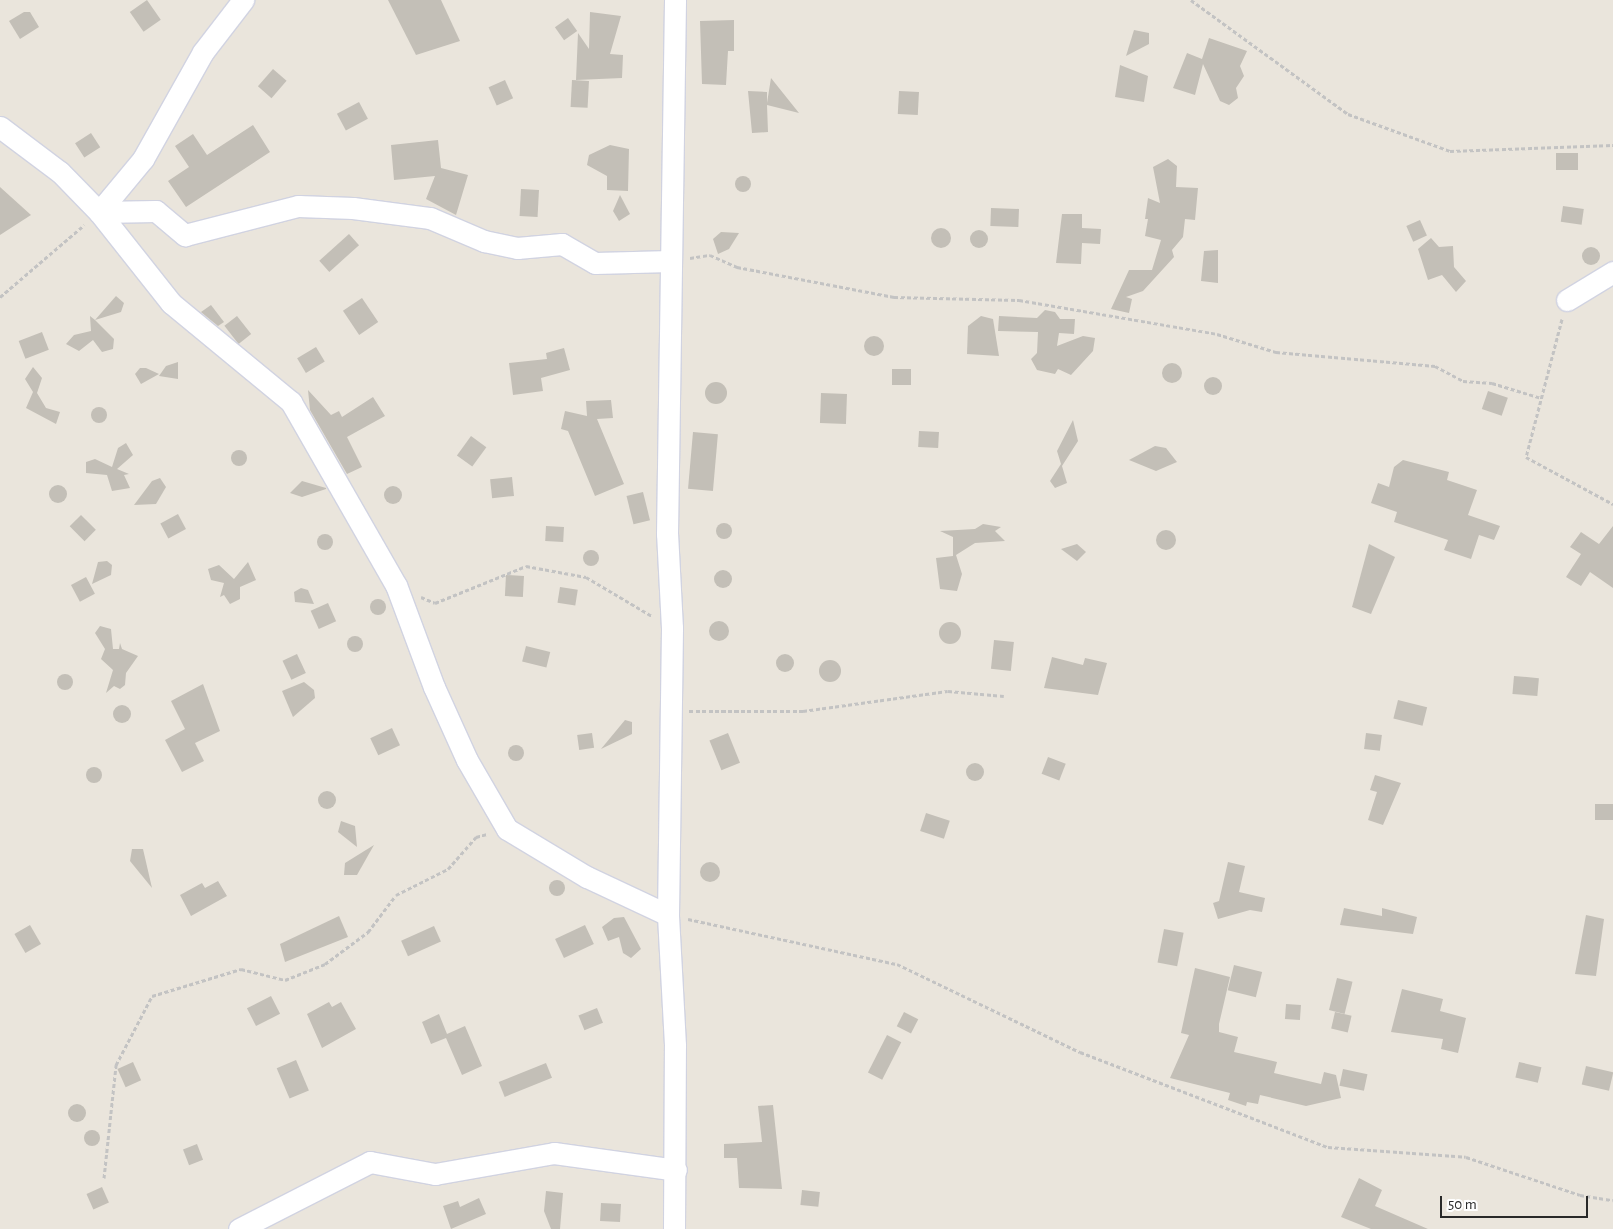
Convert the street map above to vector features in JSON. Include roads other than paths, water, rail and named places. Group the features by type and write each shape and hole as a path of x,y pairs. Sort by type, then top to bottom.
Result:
{"street":[{"path":"99,212 143,159 203,52 243,0"},
{"path":"674,1229 676,1170 668,915 672,628 667,534 675,0"},
{"path":"0,127 60,172 99,212 171,303 291,402 396,585 441,704 507,829 587,876 668,915"},
{"path":"99,212 156,211 185,235 298,206 353,208 430,218 484,241 517,248 562,244 595,263 671,261"},
{"path":"1567,300 1613,272"},
{"path":"239,1229 370,1162 435,1174 554,1153 676,1170"}]}
